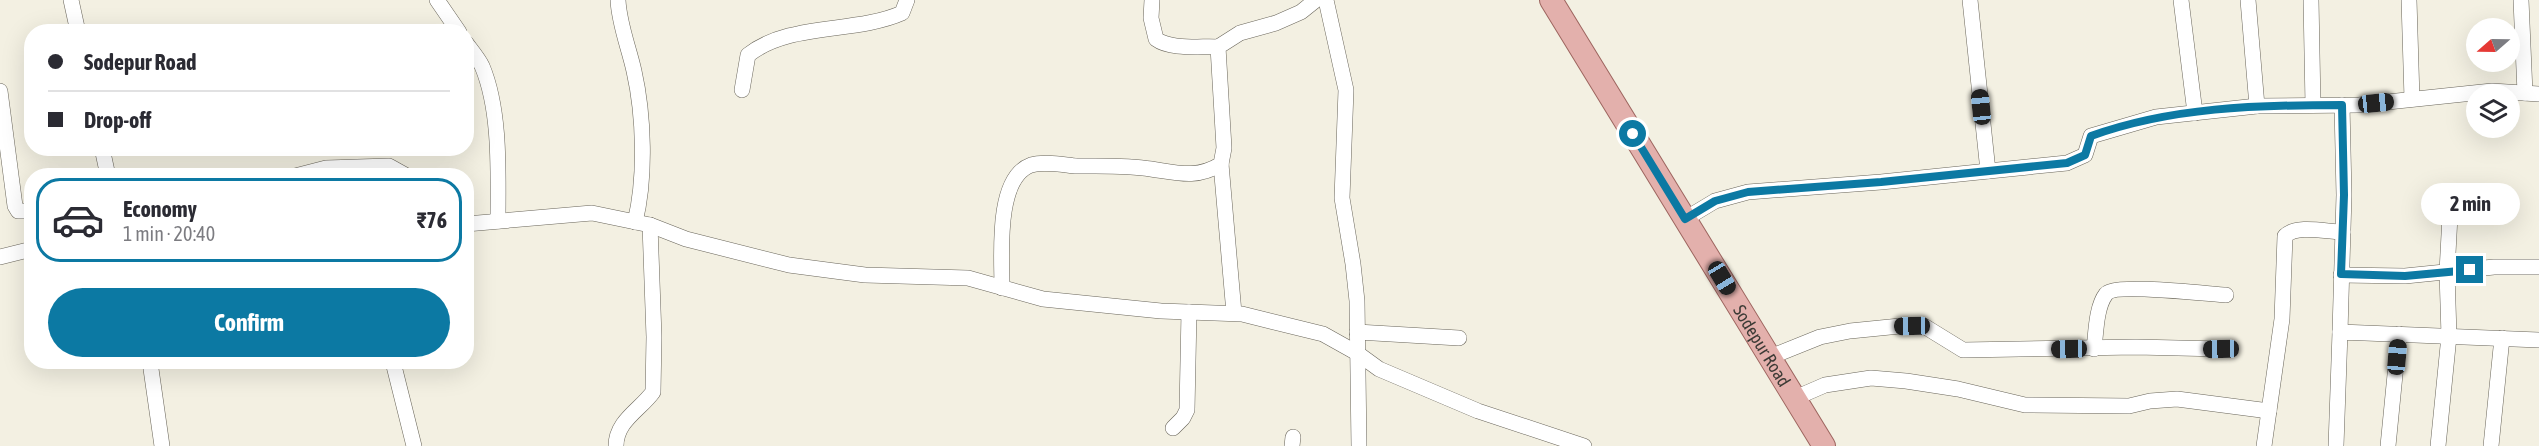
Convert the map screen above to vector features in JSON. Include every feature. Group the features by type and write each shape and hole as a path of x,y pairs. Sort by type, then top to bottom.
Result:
{"main road":[{"name":"Sodepur Road","path":"1551,0 1824,446"}],"street":[{"path":"71,0 76,24"},
{"path":"437,0 454,24"},
{"path":"616,446 622,424 652,392 654,337 640,200 643,150 635,73 618,12 618,0"},
{"path":"742,90 748,56 761,45 797,35 884,21 902,12 907,0"},
{"path":"1152,0 1151,18 1156,39 1172,45 1218,47 1240,33 1276,23 1301,12 1316,0"},
{"path":"1326,0 1346,90 1342,198 1357,302 1359,446"},
{"path":"1970,0 1988,171"},
{"path":"2181,0 2195,113"},
{"path":"2248,0 2257,106"},
{"path":"2311,0 2313,105"},
{"path":"2409,0 2412,99"},
{"path":"1685,219 1715,201 1748,192 1881,182 2067,163 2085,155 2091,136 2156,117 2257,106 2342,105 2492,91 2532,94 2521,0"},
{"path":"1218,47 1224,148 1221,164 1234,313"},
{"path":"474,54 482,66 494,113 498,164 498,222"},
{"path":"0,91 15,206 18,211 24,211"},
{"path":"2336,446 2343,232 2342,105"},
{"path":"1002,288 1004,217 1010,188 1017,174 1023,169 1033,164 1144,168 1187,174 1208,172 1221,164"},
{"path":"326,168 389,166 392,168"},
{"path":"2438,446 2449,336 2447,272 2451,197"},
{"path":"474,224 592,213 643,223 686,239 789,265 865,275 968,279 1043,299 1189,312 1234,313 1323,334 1357,353 1379,369 1478,411 1584,446"},
{"path":"2264,446 2282,319 2285,236 2292,231 2303,230 2343,232"},
{"path":"0,257 24,251"},
{"path":"2341,274 2405,276 2494,267 2539,267"},
{"path":"2094,349 2102,303 2107,293 2112,290 2130,288 2226,295"},
{"path":"1173,428 1184,418 1187,410 1189,312"},
{"path":"1770,357 1820,337 1850,331 1900,326 1924,326 1963,350 2221,349"},
{"path":"1357,332 1459,338"},
{"path":"2340,332 2539,340"},
{"path":"2388,446 2399,334"},
{"path":"2491,446 2502,338"},
{"path":"151,369 162,446"},
{"path":"395,369 414,446"},
{"path":"1795,398 1825,386 1871,378 1958,389 2025,405 2129,406 2150,400 2177,399 2269,411"}],"route":[{"path":"1633,134 1685,219 1715,201 1748,192 1881,182 2067,163 2085,155 2091,136 2156,117 2257,106 2342,105 2344,195 2341,274 2405,276 2470,270"}]}
